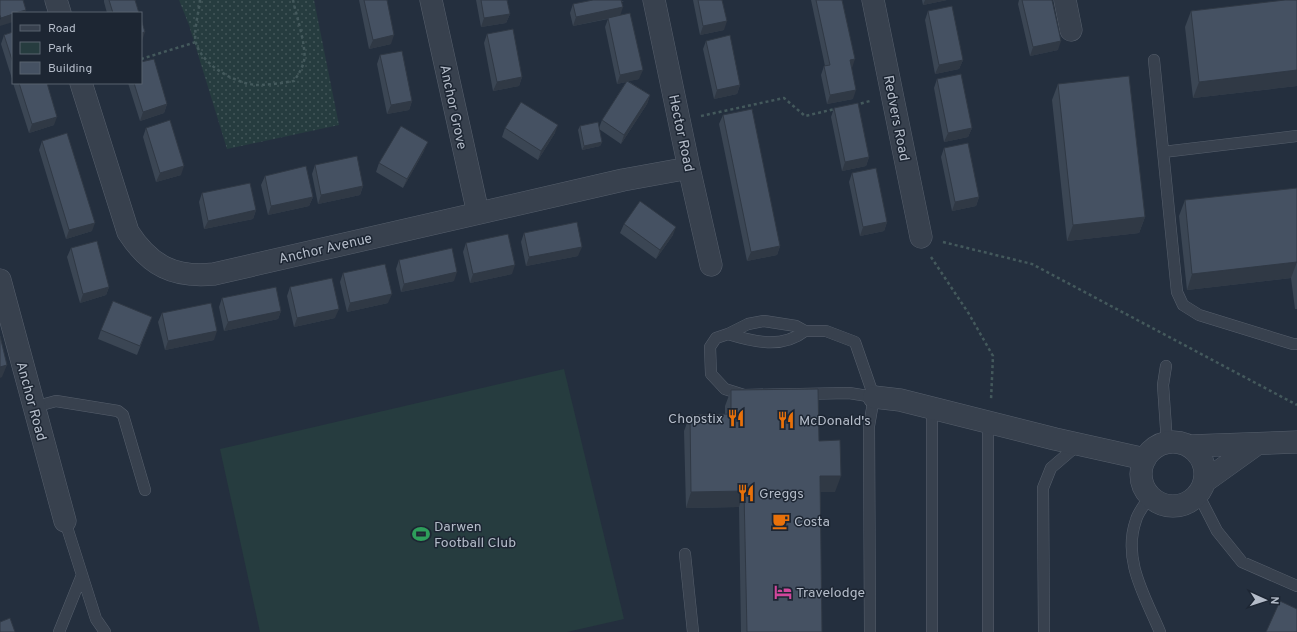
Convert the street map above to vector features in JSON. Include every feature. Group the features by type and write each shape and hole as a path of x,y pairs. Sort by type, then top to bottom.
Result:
{"street":[{"path":"56,0 60,12"},
{"name":"Anchor Grove","path":"431,0 478,213"},
{"name":"Hector Road","path":"654,0 688,168 711,265"},
{"name":"Redvers Road","path":"873,0 921,237"},
{"path":"1065,0 1072,30"},
{"name":"Anchor Avenue","path":"81,84 128,232 152,261 182,274 198,276 214,274 623,180 688,168"},
{"name":"Anchor Road","path":"0,280 65,521"},
{"path":"874,398 900,400 1145,459"},
{"path":"1189,446 1297,442"},
{"path":"1201,488 1205,472 1203,462 1197,453 1189,446 1182,443 1167,443 1151,451 1145,459 1142,468 1142,478 1145,488 1150,496 1159,503 1169,506 1180,506 1190,502 1201,488 1257,444"}],"lane":[{"path":"1154,60 1177,292 1183,305 1199,315 1297,344"},
{"path":"1163,152 1297,136"},
{"path":"870,632 869,426 874,398 855,342 826,331 805,331 796,326 764,321 748,324 716,338 710,347 711,374 725,388 744,395 849,393 874,398"},
{"path":"728,334 751,341 778,342 796,338 805,331"},
{"path":"1166,366 1163,385 1167,443"},
{"path":"34,407 56,401 118,411 123,415 145,490"},
{"path":"932,408 932,632"},
{"path":"988,422 988,632"},
{"path":"1044,632 1042,488 1051,468 1080,444"},
{"path":"1201,488 1217,531 1242,562 1297,586"},
{"path":"1150,496 1136,519 1132,538 1131,556 1135,574 1160,632"},
{"path":"65,521 96,619 105,632"},
{"path":"685,554 693,632"},
{"path":"59,632 82,575"}],"path":[{"path":"200,0 196,42 198,48 208,63 235,80 256,85 277,84 294,81 301,71 304,61 304,50 293,0"},
{"path":"142,59 196,42"},
{"path":"849,106 892,96"},
{"path":"679,120 784,98 805,116 841,108"},
{"path":"921,237 1032,264 1297,405"},
{"path":"921,237 934,261 969,314 993,356 992,386 988,422"}],"green space":[{"path":"179,0 314,0 339,125 227,149 189,25"},
{"name":"Darwen Football Club","path":"564,369 624,619 567,632 260,632 220,449"}],"building":[{"path":"0,0 23,0 26,10 12,12 12,14 1,18"},
{"path":"109,0 135,0 139,12 113,12"},
{"path":"364,0 387,0 394,35 373,40"},
{"path":"481,0 507,0 510,14 484,18"},
{"path":"593,0 621,0 623,7 576,17 573,4"},
{"path":"698,0 722,0 727,21 703,26"},
{"path":"816,0 842,0 855,59 850,60 856,90 830,95 824,66 830,65"},
{"path":"1022,0 1052,0 1061,41 1033,47"},
{"path":"1285,0 1297,0 1297,70 1199,82 1191,11"},
{"path":"952,6 963,60 939,65 928,11"},
{"path":"630,13 643,70 620,75 608,18"},
{"path":"142,22 145,32 142,33"},
{"path":"513,29 522,77 497,82 487,34"},
{"path":"12,32 12,60 4,35"},
{"path":"730,35 740,85 717,90 706,41"},
{"path":"402,51 412,101 391,105 380,55"},
{"path":"154,59 167,104 143,112 134,84 142,84 142,62"},
{"path":"961,74 972,128 948,133 937,79"},
{"path":"1129,76 1145,217 1073,225 1058,84"},
{"path":"627,81 650,95 624,135 602,120"},
{"path":"19,84 47,84 57,117 32,124"},
{"path":"521,102 558,125 541,151 505,128"},
{"path":"858,103 869,157 845,162 834,108"},
{"path":"752,109 780,246 751,252 723,115"},
{"path":"170,120 184,166 160,173 146,128"},
{"path":"598,122 602,142 584,146 580,126"},
{"path":"401,126 428,142 407,179 379,163"},
{"path":"67,133 95,223 69,230 42,141"},
{"path":"968,143 979,197 955,202 944,148"},
{"path":"357,156 363,186 321,195 315,165"},
{"path":"306,166 313,197 271,206 265,176"},
{"path":"876,168 887,222 863,227 852,173"},
{"path":"250,183 256,210 208,221 202,193"},
{"path":"1297,188 1297,262 1192,274 1185,200"},
{"path":"640,201 676,227 660,250 624,224"},
{"path":"577,222 582,247 529,257 524,233"},
{"path":"508,234 515,265 473,274 466,243"},
{"path":"97,241 109,287 83,294 71,248"},
{"path":"452,248 457,272 404,284 399,260"},
{"path":"385,264 392,294 350,303 343,273"},
{"path":"332,278 339,309 297,318 290,287"},
{"path":"276,287 281,311 228,322 222,298"},
{"path":"113,301 152,317 140,346 101,330"},
{"path":"211,303 217,331 168,341 162,313"},
{"path":"0,336 7,365 0,367"},
{"path":"818,389 819,441 840,440 841,476 820,476 822,632 747,632 744,491 691,492 690,415 731,414 731,390"},
{"path":"1280,601 1297,609 1297,632 1266,632"},
{"path":"10,618 15,632 0,632 0,622"}],"place":[{"name":"Chopstix","path":"736,418"},
{"name":"McDonald's","path":"786,420"},
{"name":"Greggs","path":"746,493"},
{"name":"Costa","path":"781,521"},
{"name":"Darwen Football Club","path":"421,534"},
{"name":"Travelodge","path":"783,592"}]}
